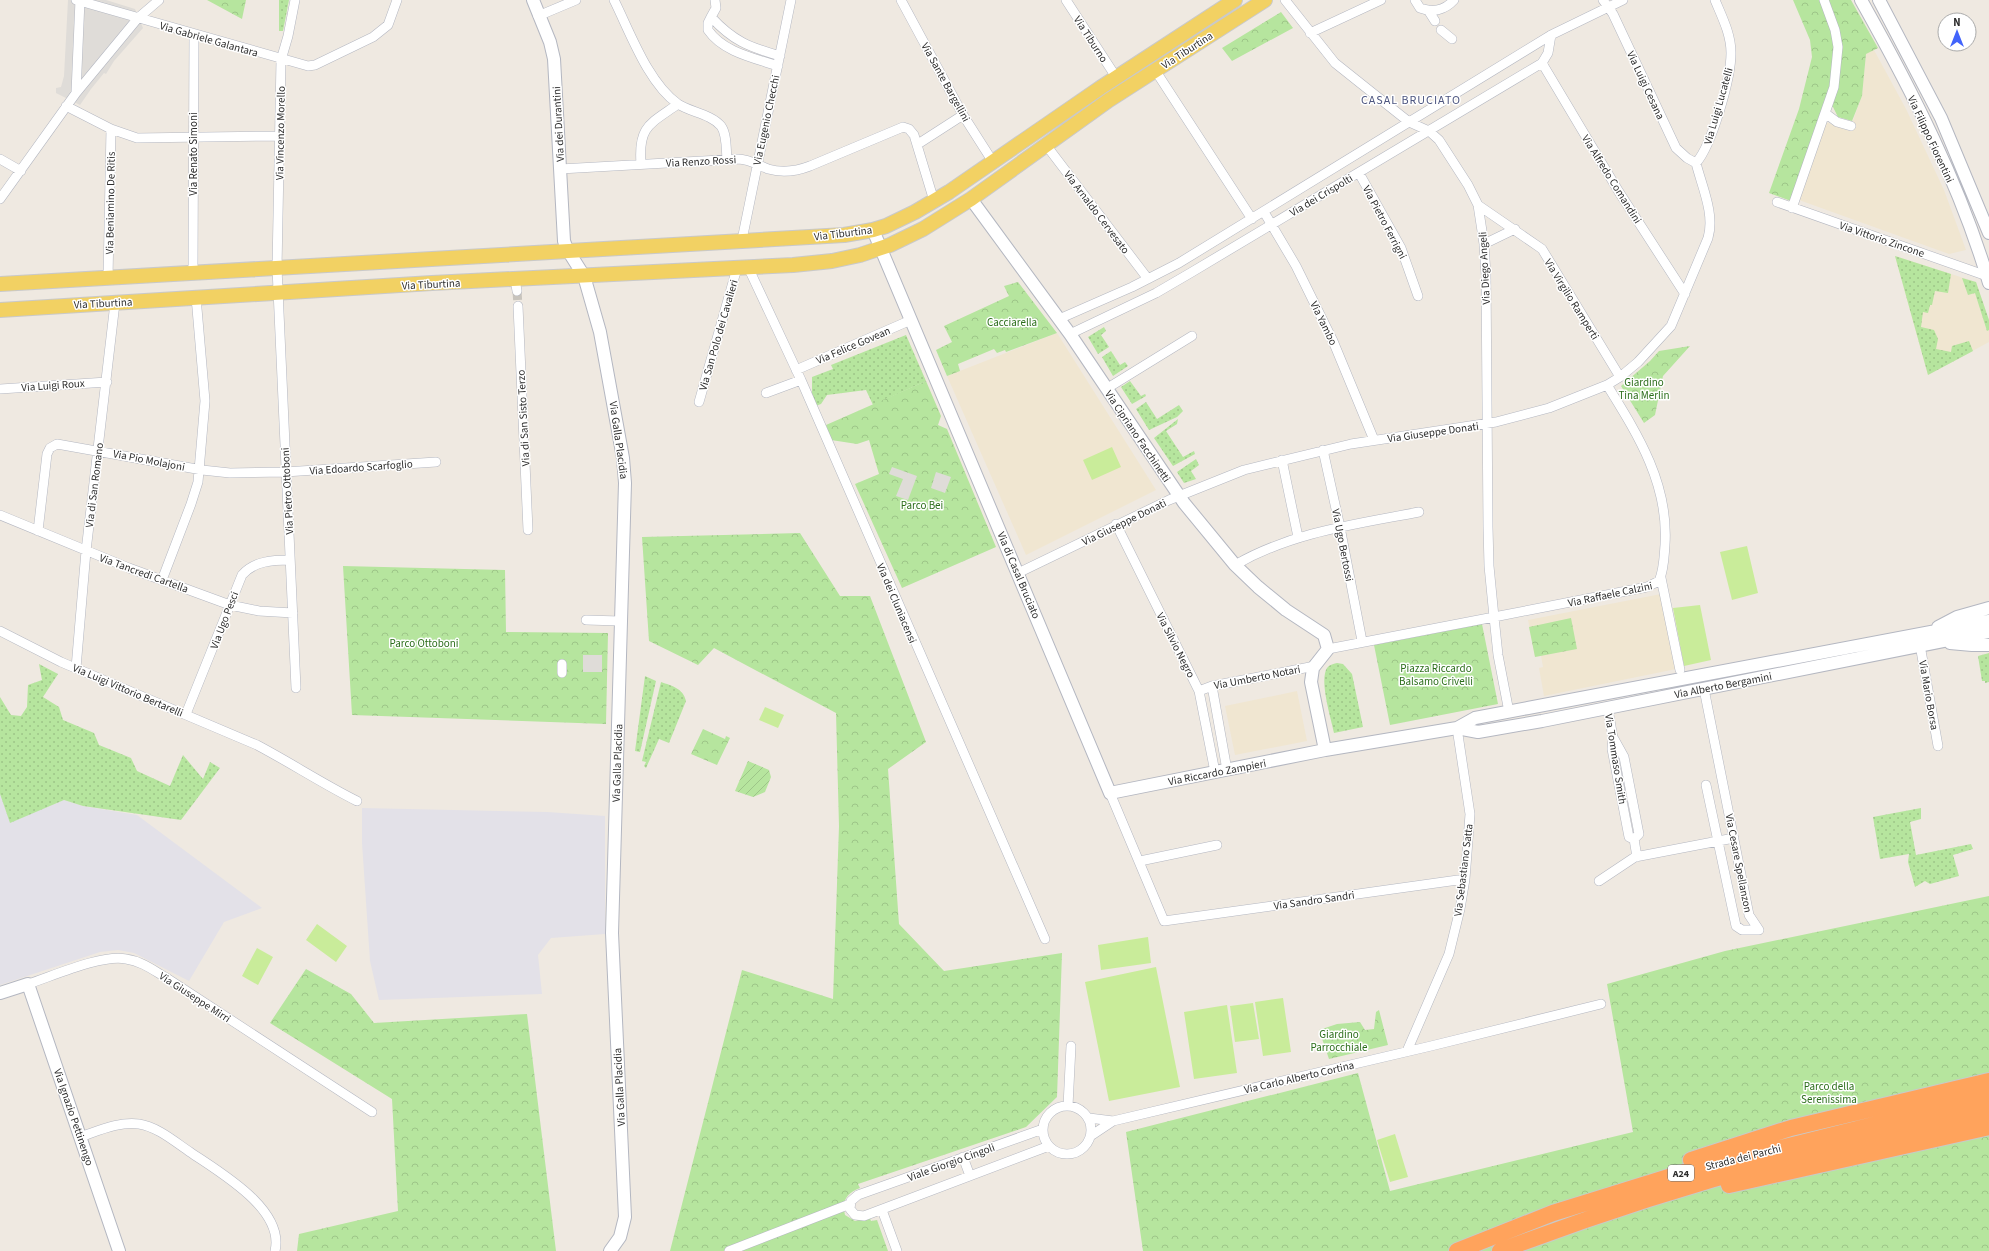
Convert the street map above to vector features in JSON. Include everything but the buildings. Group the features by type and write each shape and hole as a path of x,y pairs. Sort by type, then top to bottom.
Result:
{"highway":[{"path":"1553,1213 1614,1186 1791,1128 1989,1081"},
{"name":"Strada dei Parchi","path":"1500,1251 1553,1231 1707,1181 1798,1156 1914,1121 1989,1096"},
{"name":"Strada dei Parchi","path":"1457,1251 1553,1213 1685,1172 1914,1121 1989,1111"},
{"path":"1624,1208 1989,1127"}],"main road":[{"name":"Via Tiburtina","path":"0,284 844,235 873,230 915,212 934,201 1116,77 1235,0"},
{"name":"Via Tiburtina","path":"0,310 278,293 516,285 584,276 832,261 860,255 881,248 923,229 971,199 1109,100 1265,0"}],"street":[{"path":"76,93 78,0"},
{"name":"Via Gabriele Galantara","path":"78,0 280,60 312,66 373,37 388,25 397,0"},
{"path":"0,199 76,93 138,18 159,0"},
{"name":"Via Vincenzo Morello","path":"277,268 280,60 288,36 294,0"},
{"name":"Via dei Durantini","path":"533,0 551,46 554,59 564,238 568,251"},
{"path":"538,16 576,0"},
{"path":"614,0 644,61 663,89 678,104 715,122 721,127 725,135 727,159"},
{"path":"715,0 716,8 708,23 708,30 723,43 747,56 778,66"},
{"name":"Via Eugenio Checchi","path":"742,240 791,0"},
{"name":"Via Sante Bargellini","path":"901,0 963,115 993,162"},
{"name":"Via Tiburno","path":"1066,0 1116,77"},
{"name":"Via Diego Angeli","path":"1285,0 1335,63 1410,122 1436,136 1455,163 1478,205 1484,244 1489,566 1494,617"},
{"path":"1310,33 1382,0"},
{"path":"1415,0 1420,8 1428,10 1444,8 1454,0"},
{"name":"Via dei Crispolti","path":"1059,319 1148,279 1264,212 1551,35 1606,3 1623,0"},
{"name":"Via Luigi Lucatelli","path":"1696,163 1709,143 1729,73 1731,57 1726,28 1715,0"},
{"path":"1792,208 1834,87 1838,47 1835,30 1824,0"},
{"name":"Via Filippo Fiorentini","path":"1861,0 1941,157 1988,279"},
{"name":"Via Filippo Fiorentini","path":"1879,0 1941,118 1989,233"},
{"name":"Via Luigi Cesana","path":"1606,3 1673,143 1681,154 1696,163"},
{"path":"1428,10 1435,21"},
{"path":"711,17 725,32 738,41 780,56"},
{"path":"1441,30 1452,38"},
{"name":"Via Renato Simoni","path":"193,272 194,35"},
{"path":"1542,63 1548,53 1551,35"},
{"name":"Via dei Crispolti","path":"1070,334 1156,293 1542,63"},
{"name":"Via Alfredo Comandini","path":"1542,63 1619,192 1685,294"},
{"path":"1155,70 1252,219"},
{"path":"1100,88 1109,100"},
{"path":"641,164 640,145 643,133 654,120 678,104"},
{"path":"66,106 111,129 137,138 280,136"},
{"path":"1825,113 1837,122 1851,126"},
{"path":"934,201 918,144 963,115"},
{"name":"Via Renzo Rossi","path":"560,169 727,159 742,159 777,170 803,169 903,127 912,132 918,144"},
{"name":"Via Beniamino De Ritis","path":"108,278 111,129"},
{"name":"Via Arnaldo Cervesato","path":"1046,146 1148,279"},
{"path":"0,159 21,171"},
{"name":"Via Giuseppe Donati","path":"1018,573 1116,524 1178,496 1244,470 1322,450 1374,440 1487,424 1549,408 1607,385 1620,377 1646,354 1668,329 1685,294 1710,229 1708,208 1696,163"},
{"name":"Via Pietro Ferrigni","path":"1359,172 1401,248 1418,296"},
{"name":"Via Cipriano Facchinetti","path":"971,199 1070,334 1178,496 1235,565 1274,601 1323,633 1328,649"},
{"name":"Via Vittorio Zincone","path":"1777,202 1988,279"},
{"name":"Via Virgilio Ramperti","path":"1478,205 1542,249 1620,377"},
{"path":"915,212 923,229"},
{"name":"Via Yambo","path":"1264,212 1296,266 1333,341 1374,440"},
{"path":"1484,244 1515,229"},
{"name":"Via di Casal Bruciato","path":"873,230 1140,861 1164,922"},
{"path":"568,251 584,276"},
{"name":"Via dei Cluniacensi","path":"742,267 801,380 1045,940"},
{"name":"Via San Polo dei Cavalieri","path":"699,402 742,267"},
{"path":"277,268 278,293"},
{"name":"Via Galla Placidia","path":"584,276 607,365 624,466 625,500 620,621 612,933 625,1217 620,1237 610,1251"},
{"name":"Via Pietro Ottoboni","path":"278,293 296,688"},
{"path":"162,580 194,497 198,482 198,469 206,402 196,298"},
{"name":"Via di San Romano","path":"76,668 86,552 99,451 115,303"},
{"name":"Via di San Sisto Terzo","path":"518,306 528,530"},
{"name":"Via Felice Govean","path":"796,370 910,320"},
{"path":"1106,389 1192,336"},
{"path":"766,393 801,380"},
{"name":"Via Luigi Roux","path":"0,389 107,382"},
{"name":"Via Raffaele Calzini","path":"1494,617 1647,587 1657,583 1661,578 1666,525 1660,488 1644,447 1607,385"},
{"name":"Via Pio Molajoni","path":"38,530 48,450 52,446 60,444 198,469 234,473 285,472"},
{"name":"Via Ugo Bertossi","path":"1322,450 1340,527 1362,641"},
{"path":"1282,460 1298,537"},
{"name":"Via Edoardo Scarfoglio","path":"285,472 436,462"},
{"path":"1235,565 1259,552 1298,537 1340,527 1419,512"},
{"name":"Via Tancredi Cartella","path":"0,515 38,530 86,552 230,604 259,611 293,613"},
{"name":"Via Silvio Negro","path":"1116,524 1199,691 1221,771"},
{"name":"Via Ugo Pesci","path":"186,714 240,578 248,570 263,562 290,560"},
{"path":"1661,578 1680,670"},
{"path":"1928,632 1957,617 1989,608"},
{"path":"1494,617 1498,655 1509,712 1475,718 1457,728 1324,750 1311,688 1311,674 1328,649 1362,641 1494,617"},
{"path":"586,620 620,621"},
{"name":"Via Alberto Bergamini","path":"1509,712 1989,621"},
{"name":"Via Luigi Vittorio Bertarelli","path":"0,631 76,668 257,745 314,779 357,801"},
{"name":"Via Alberto Bergamini","path":"1457,728 1478,732 1608,708 1989,632"},
{"path":"1940,641 1972,645 1989,645"},
{"name":"Via Mario Borsa","path":"1920,645 1938,746"},
{"name":"Via Umberto Notari","path":"1199,691 1212,686 1315,666"},
{"name":"Via Cesare Spellanzon","path":"1702,675 1749,915 1759,930 1742,930 1736,926 1706,785"},
{"path":"1212,686 1221,771"},
{"name":"Via Tommaso Smith","path":"1608,708 1613,738 1612,750 1629,837 1634,839 1637,857"},
{"name":"Via Sebastiano Satta","path":"1407,1051 1449,954 1460,910 1465,879 1470,814 1457,728"},
{"name":"Via Riccardo Zampieri","path":"1110,793 1324,750"},
{"path":"1599,881 1628,860 1637,857 1734,838"},
{"path":"1140,861 1217,845"},
{"name":"Via Sandro Sandri","path":"1164,922 1465,879"},
{"name":"Via Giuseppe Mirri","path":"0,993 106,959 125,958 138,962 165,977 372,1112"},
{"name":"Via Ignazio Pettinengo","path":"28,984 119,1251"},
{"name":"Via Carlo Alberto Cortina","path":"1068,1106 1080,1110 1088,1118 1113,1121 1601,1004"},
{"path":"729,1251 850,1204 852,1213 858,1216 864,1216 1049,1146 1045,1141 1043,1129 1048,1115 1054,1110 1068,1106 1071,1046"},
{"path":"1088,1118 1092,1129 1092,1135"},
{"name":"Via Carlo Alberto Cortina","path":"1049,1146 1061,1154 1075,1154 1086,1146 1092,1135 1113,1121"},
{"path":"80,1137 128,1123 141,1124 159,1132 230,1179 252,1197 276,1232 277,1242 275,1251"},
{"name":"Viale Giorgio Cingoli","path":"850,1204 853,1198 858,1195 1043,1129"},
{"path":"963,1158 970,1176"},
{"path":"882,1210 897,1251"}],"shaded area":[{"path":"68,0 106,0 135,9 143,28 114,61 106,74 104,73 80,105 56,93 56,88 61,87 64,76"},
{"path":"1874,50 1906,109 1944,190 1966,250 1949,254 1799,200 1826,122 1849,131 1862,96 1866,53"},
{"path":"1895,256 1976,282 1989,322 1989,342 1928,375"},
{"path":"1057,333 1156,490 1026,555 947,376"},
{"path":"892,467 917,476 908,500 896,496 903,479 889,474"},
{"path":"936,472 951,477 945,493 931,488"},
{"path":"1661,594 1676,669 1544,696 1539,668 1543,667 1541,656 1535,657 1528,620"},
{"path":"583,655 602,655 602,672 583,672"},
{"path":"1297,691 1307,741 1235,755 1225,706"},
{"path":"0,794 10,822 64,800 83,806 137,815 262,908 224,922 189,981 134,953 118,950 100,952 0,985"},
{"path":"362,808 547,812 605,816 605,934 551,938 538,955 542,994 379,1000 370,961 362,843"}],"green space":[{"path":"207,0 246,0 242,19"},
{"path":"279,0 289,0 283,31 279,31"},
{"path":"1793,0 1851,0 1878,48 1866,54 1862,96 1852,121 1838,117 1833,107 1825,105 1791,201 1769,193 1799,109 1812,57 1810,40"},
{"path":"1281,12 1293,28 1232,61 1222,48"},
{"path":"1895,256 1951,274 1948,293 1935,291 1932,305 1930,305 1928,313 1923,312 1921,327 1934,330 1938,339 1936,349 1951,352 1952,346 1969,341 1973,351 1928,375"},
{"path":"1962,278 1976,282 1989,320 1989,330 1987,331 1975,293 1968,295"},
{"name":"Cacciarella","path":"1018,282 1057,333 1006,352 1005,350 997,353 994,349 958,364 960,371 947,376 936,350 952,342 944,326 1009,296 1004,286"},
{"path":"1104,327 1106,331 1101,335 1109,347 1098,354 1088,337"},
{"path":"906,335 926,381 873,405 866,390 827,395 821,404 815,406 812,399 812,377 833,369 831,365"},
{"name":"Giardino Tina Merlin","path":"1690,346 1663,376 1655,415 1644,423 1621,386 1650,361 1659,351"},
{"path":"1111,351 1120,365 1125,362 1128,366 1113,376 1102,357"},
{"name":"Parco Bei","path":"926,381 941,416 938,425 947,429 996,547 902,588 855,484 879,474 869,440 857,444 831,440 826,425"},
{"path":"1130,381 1141,396 1145,394 1146,396 1132,404 1121,387"},
{"path":"1146,402 1157,419 1179,405 1183,411 1177,417 1149,430 1136,409"},
{"path":"1178,419 1177,424 1166,431 1183,457 1194,451 1195,454 1173,466 1154,438"},
{"path":"1112,447 1121,467 1092,480 1083,460"},
{"path":"1196,459 1199,465 1191,471 1196,479 1184,483 1177,472"},
{"path":"800,533 840,596 870,596 926,742 888,769 899,924 944,971 1062,953 1057,1097 1026,1127 858,1184 860,1188 852,1192 846,1198 844,1206 845,1215 855,1221 870,1218 871,1221 877,1220 888,1251 670,1251 742,970 833,999 839,826 836,713 714,648 698,665 649,641 642,537"},
{"path":"1747,546 1758,593 1732,600 1720,552"},
{"name":"Parco Ottoboni","path":"343,566 505,570 506,632 608,633 606,724 352,715"},
{"path":"1700,605 1711,660 1684,666 1673,608"},
{"path":"1571,618 1577,649 1535,657 1529,627"},
{"name":"Piazza Riccardo Balsamo Crivelli","path":"1482,624 1498,704 1390,725 1374,645"},
{"path":"1989,653 1989,682 1985,683 1985,681 1982,681 1978,656"},
{"path":"1337,663 1343,664 1352,674 1363,727 1334,733 1326,700 1324,682 1327,668 1330,665"},
{"path":"39,664 58,674 43,697 59,707 63,720 94,733 99,745 131,758 137,771 170,786 183,755 203,779 210,762 220,768 181,820 83,806 64,800 10,823 0,794 0,697 11,715 21,716 27,707 28,685 42,680"},
{"path":"645,676 656,681 640,752 635,751"},
{"path":"661,682 680,690 686,701 669,743 659,739 646,768 644,766 646,762 642,761"},
{"path":"765,707 784,715 778,728 759,720"},
{"path":"703,729 725,739 726,736 730,738 717,765 691,754"},
{"path":"748,761 769,770 771,777 765,792 753,797 735,791"},
{"path":"1921,808 1921,819 1910,822 1916,855 1971,844 1973,849 1953,855 1959,876 1930,884 1925,881 1915,887 1908,862 1909,854 1880,859 1873,817"},
{"name":"Parco della Serenissima","path":"1989,896 1989,1251 1143,1251 1126,1132 1358,1073 1390,1191 1633,1132 1607,984 1725,951"},
{"path":"317,924 347,946 336,962 306,940"},
{"path":"1148,937 1151,963 1101,970 1098,945"},
{"path":"257,948 273,957 258,985 242,976"},
{"path":"1156,967 1180,1087 1109,1101 1085,982"},
{"path":"306,969 351,994 374,1023 527,1014 556,1251 297,1251 299,1234 398,1211 392,1099 270,1023"},
{"path":"1283,998 1291,1052 1263,1056 1255,1002"},
{"path":"1253,1003 1259,1039 1235,1042 1230,1006"},
{"path":"1227,1005 1237,1073 1194,1079 1184,1012"},
{"name":"Giardino Parrocchiale","path":"1379,1010 1388,1045 1329,1059 1319,1030 1337,1024 1360,1022 1365,1030 1374,1029 1376,1012"},
{"path":"1395,1134 1408,1177 1390,1182 1377,1140"}],"tunnel":[{"path":"517,291 518,306"}],"district":[{"name":"CASAL BRUCIATO","path":"1411,100"}]}
